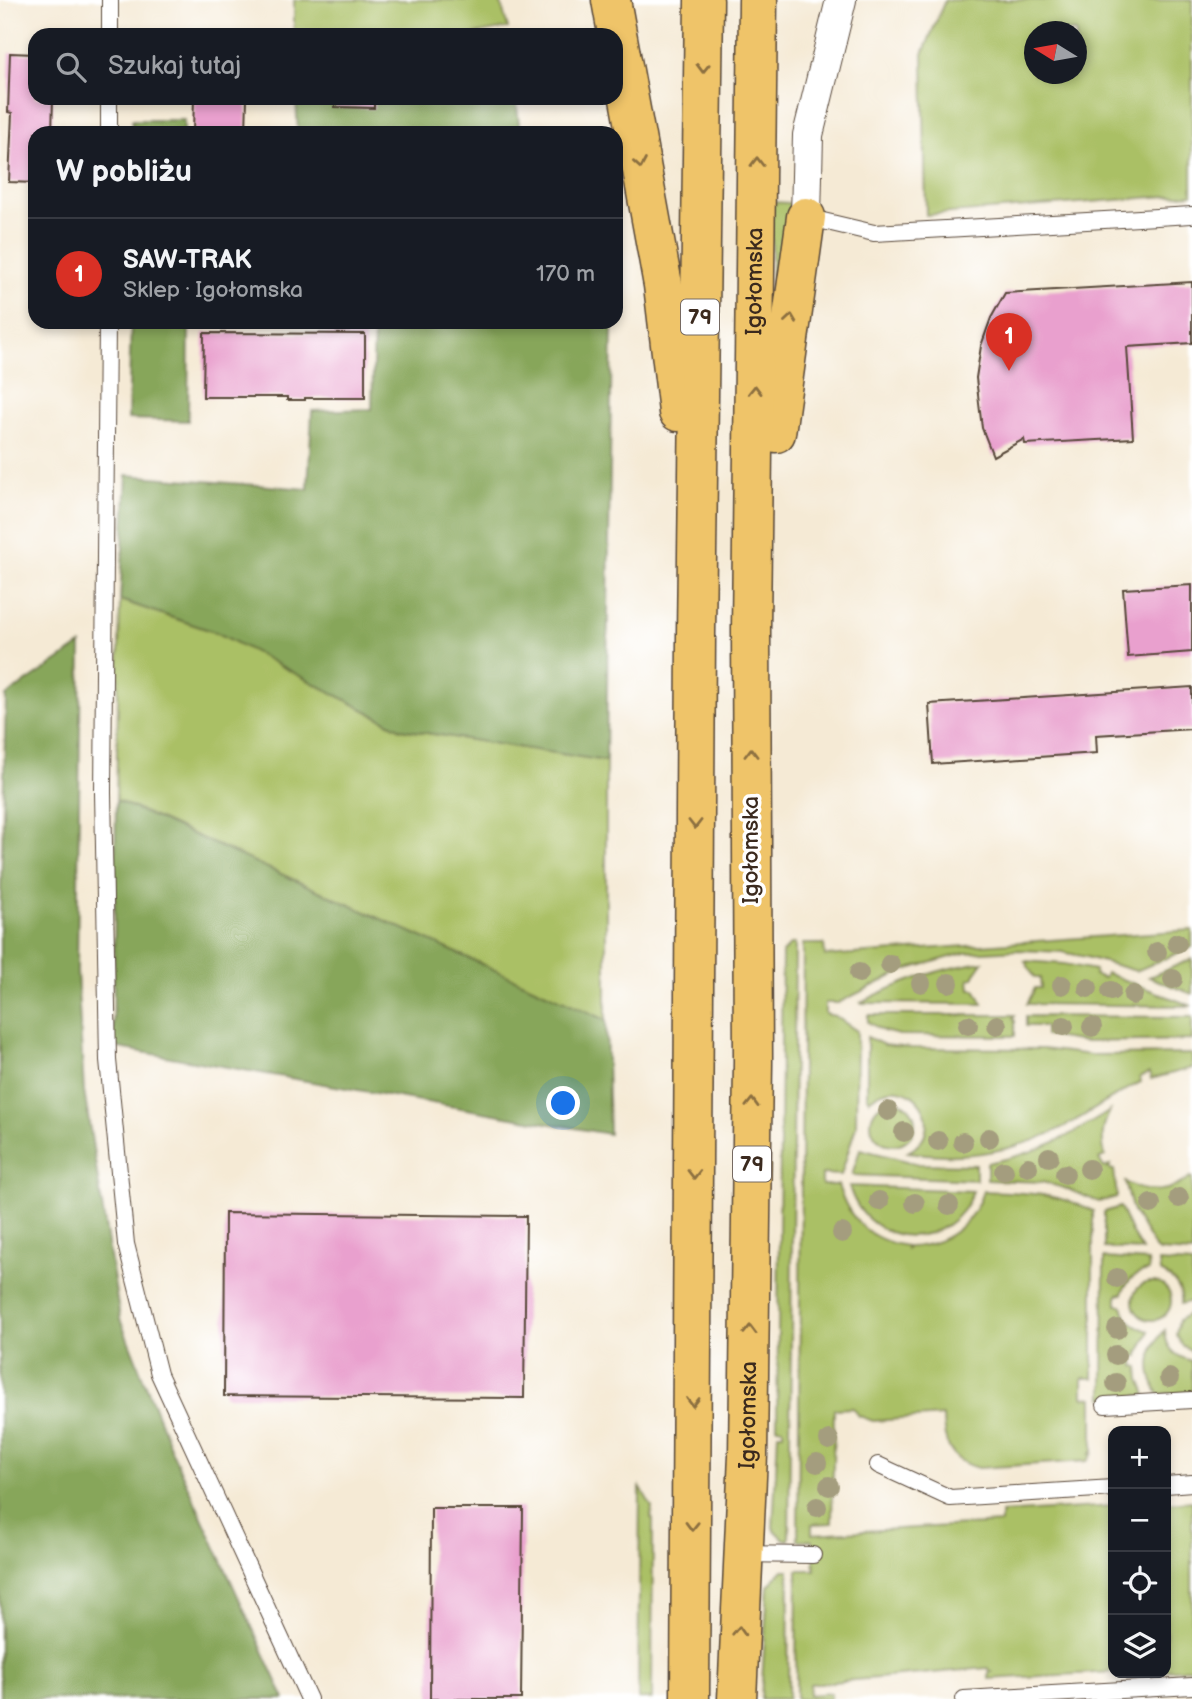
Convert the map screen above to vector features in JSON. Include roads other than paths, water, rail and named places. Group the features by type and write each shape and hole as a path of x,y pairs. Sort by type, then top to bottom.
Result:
{"main road":[{"path":"611,0 616,28"},
{"name":"79","path":"690,1699 696,634 704,0"},
{"name":"Igołomska","path":"737,1699 748,1455 752,1089 751,630 758,0"},
{"path":"623,66 663,285 671,345 696,634"},
{"path":"751,630 783,371 806,217"}],"street":[{"path":"806,217 808,135 841,0"}],"lane":[{"path":"110,0 110,28"},
{"path":"109,105 109,126"},
{"path":"806,217 874,233 1192,215"},
{"path":"107,329 103,793 107,1047 125,1244 159,1374 309,1699"},
{"path":"1105,1405 1192,1400"},
{"path":"878,1465 950,1498 1108,1488"},
{"path":"1171,1485 1192,1483"},
{"path":"744,1554 813,1555"},
{"path":"964,1699 1192,1686"}],"place":[{"name":"SAW-TRAK","path":"1009,371"}]}
